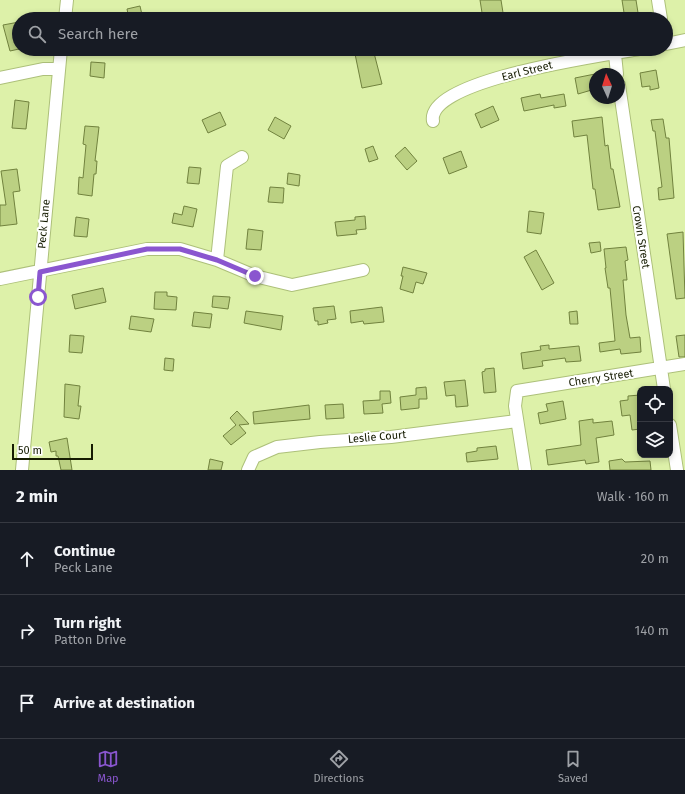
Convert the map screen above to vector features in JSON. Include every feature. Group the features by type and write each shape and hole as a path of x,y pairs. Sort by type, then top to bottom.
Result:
{"street":[{"path":"65,12 67,0"},
{"path":"658,0 660,12"},
{"path":"673,43 685,40"},
{"name":"Peck Lane","path":"22,470 60,56"},
{"name":"Earl Street","path":"433,121 438,105 445,99 467,88 511,74 605,56"},
{"path":"615,56 617,68"},
{"path":"0,78 43,69 59,69"},
{"name":"Crown Street","path":"622,104 664,386"},
{"path":"217,260 227,166 242,157"},
{"path":"0,279 147,249 180,249 217,260 255,276 292,285 363,270"},
{"name":"Cherry Street","path":"517,421 515,406 517,391 685,364"},
{"path":"517,421 524,470"},
{"name":"Leslie Court","path":"248,470 254,457 277,447 390,437 517,421"},
{"path":"673,444 677,470"}],"building":[{"path":"480,0 501,0 503,12 482,12"},
{"path":"622,0 636,0 638,12 624,12"},
{"path":"140,6 141,12 128,12 127,9"},
{"path":"12,23 12,51 10,51 3,25"},
{"path":"355,56 375,56 382,84 362,88"},
{"path":"91,62 105,63 104,78 90,76"},
{"path":"656,70 659,88 650,90 650,86 642,87 640,73"},
{"path":"589,75 589,91 578,94 575,78"},
{"path":"540,94 541,98 564,94 566,106 554,108 554,105 524,111 521,98"},
{"path":"15,100 29,102 26,129 12,128"},
{"path":"493,106 499,120 481,128 475,114"},
{"path":"220,112 226,125 208,133 202,120"},
{"path":"275,117 291,126 284,139 268,130"},
{"path":"602,117 605,146 608,145 611,169 613,169 620,207 598,210 595,189 593,189 587,135 574,137 572,121"},
{"path":"663,119 666,138 669,138 674,198 659,200 658,188 662,187 655,131 653,131 651,120"},
{"path":"85,126 99,127 95,161 97,161 96,174 94,174 92,196 78,194 79,177 83,178 86,145 83,144"},
{"path":"373,146 378,159 369,162 365,149"},
{"path":"405,147 417,161 407,170 395,156"},
{"path":"461,151 467,167 449,174 443,158"},
{"path":"189,167 201,168 199,184 187,183"},
{"path":"17,169 20,191 13,192 17,224 0,226 0,205 6,205 1,171"},
{"path":"288,173 300,175 299,186 287,184"},
{"path":"270,187 284,188 283,203 268,202"},
{"path":"184,206 197,209 193,227 172,223 174,213 182,215"},
{"path":"529,211 544,213 541,234 527,232"},
{"path":"365,216 366,229 356,230 357,234 337,236 335,222 355,220 355,217"},
{"path":"76,217 89,219 87,237 74,236"},
{"path":"248,229 263,231 261,250 246,249"},
{"path":"683,232 685,298 676,299 667,234"},
{"path":"600,242 601,251 591,253 589,243"},
{"path":"626,247 628,260 625,261 627,280 623,280 626,315 630,338 640,337 641,352 621,354 620,349 600,352 599,343 615,341 610,288 608,288 604,249"},
{"path":"536,250 554,283 542,290 524,257"},
{"path":"403,267 427,273 423,284 416,282 413,293 400,289 403,276 401,276"},
{"path":"103,288 106,302 75,309 72,295"},
{"path":"155,292 167,292 167,296 177,297 176,310 154,309"},
{"path":"213,296 230,297 228,309 212,307"},
{"path":"334,306 336,319 327,320 328,323 318,325 318,321 315,321 313,308"},
{"path":"382,307 384,322 364,324 363,321 351,323 350,311"},
{"path":"246,311 283,316 281,330 244,323"},
{"path":"577,311 578,324 570,324 569,312"},
{"path":"194,312 212,314 210,328 192,326"},
{"path":"131,316 154,319 151,332 129,329"},
{"path":"70,335 84,336 82,353 69,352"},
{"path":"685,335 685,357 679,357 676,336"},
{"path":"549,345 549,349 579,346 581,361 566,362 565,358 542,361 543,366 523,369 521,353 541,350 540,346"},
{"path":"165,358 174,359 173,371 164,370"},
{"path":"494,368 496,392 484,393 482,372 485,371 485,369"},
{"path":"465,380 468,406 456,407 455,395 446,396 444,382"},
{"path":"65,384 80,386 78,406 81,406 79,419 64,417"},
{"path":"426,387 427,399 419,399 419,408 401,410 400,397 416,395 416,388"},
{"path":"380,391 390,391 391,403 382,404 383,413 364,414 363,401 380,400"},
{"path":"637,395 637,429 632,430 630,415 622,416 620,401 628,400 628,396"},
{"path":"563,401 566,419 540,424 538,413 548,411 546,404"},
{"path":"343,404 344,418 326,419 325,405"},
{"path":"309,405 310,419 254,424 253,412"},
{"path":"237,411 249,424 239,425 246,433 231,445 223,436 236,425 230,418"},
{"path":"593,419 593,423 612,421 614,435 596,438 599,462 586,464 585,460 548,465 546,450 581,445 579,421"},
{"path":"67,438 72,470 61,470 58,456 56,456 56,451 51,452 49,442"},
{"path":"496,446 498,459 467,462 466,453 477,451 477,448"},
{"path":"210,459 223,462 221,470 208,470"},
{"path":"622,459 625,462 650,461 651,470 610,470 609,461"}],"route":[{"path":"38,297 40,272 147,249 180,249 217,260 255,276"}]}
